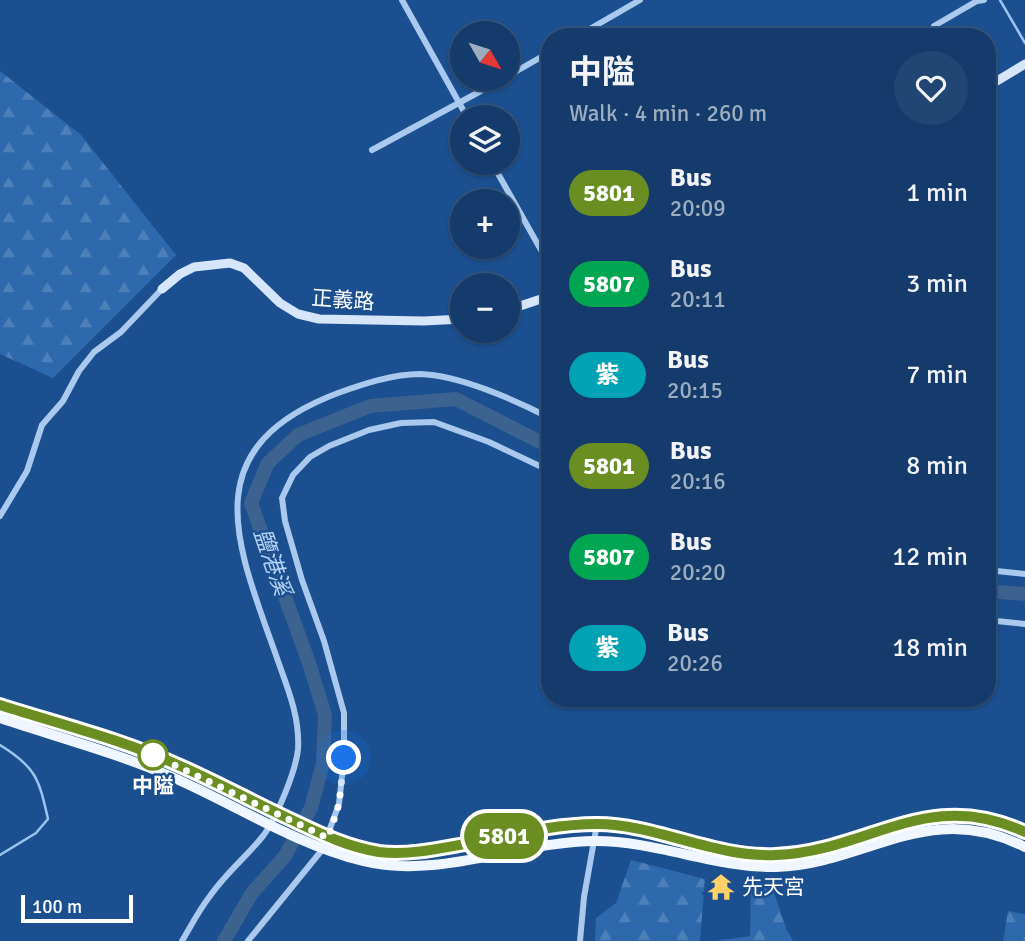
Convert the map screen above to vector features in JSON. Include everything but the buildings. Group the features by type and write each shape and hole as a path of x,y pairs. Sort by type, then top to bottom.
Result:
{"main road":[{"path":"0,705 147,752 328,838 379,852 418,853 557,828 597,824 645,831 727,850 774,855 808,851 910,821 956,814 1003,822 1025,832"},
{"path":"0,718 144,765 322,849 366,862 420,866 561,843 595,841 670,850 752,866 777,867 822,860 913,832 933,829 978,831 999,835 1025,846"}],"street":[{"path":"402,0 460,104"},
{"path":"591,28 639,0"},
{"path":"934,26 977,1 984,0"},
{"path":"520,69 541,57"},
{"path":"996,82 1025,64"},
{"path":"372,150 482,91"},
{"path":"499,175 541,249"},
{"name":"正義路","path":"162,289 180,274 194,267 230,263 244,268 280,303 298,314 319,319 450,320"},
{"path":"0,516 27,471 43,425 63,401 79,371 94,352 121,332 162,289"},
{"path":"520,306 541,299"},
{"path":"182,941 210,896 270,825 293,773 298,750 298,733 287,687 249,578 240,542 237,508 241,476 250,455 264,439 297,412 316,401 365,383 418,374 452,378 541,413"},
{"path":"248,941 328,838 339,804 344,758 344,713 285,521 282,498 293,474 310,457 369,429 401,423 434,422 489,442 541,467"},
{"path":"996,571 1025,574"},
{"path":"996,621 1025,624"},
{"path":"580,941 584,897 597,824"}],"green space":[{"path":"0,71 81,135 176,255 53,378 0,354"},
{"path":"631,860 705,879 700,941 595,941 596,918 616,903"},
{"path":"771,884 793,941 715,941 750,936 751,893"},
{"path":"1008,911 1025,914 1025,941 1003,941"}],"waterway":[{"path":"1000,0 1025,43"},
{"name":"鹽港溪","path":"224,941 252,893 285,856 311,808 323,763 325,715 251,503 268,463 298,435 370,406 456,399 541,442"},
{"name":"鹽港溪","path":"996,592 1025,594"},
{"path":"0,745 21,760 34,775 48,819 36,833 0,855"}],"bus line":[{"name":"5801","path":"0,705 147,752 328,838 379,852 418,853 494,838 597,824 645,831 727,850 774,855 798,853 910,821 956,814 1003,822 1025,832"}],"place":[{"name":"中隘","path":"153,755"},
{"name":"先天宮","path":"721,887"}],"route":[{"path":"153,755 147,752 328,838 339,804 344,758"}]}
